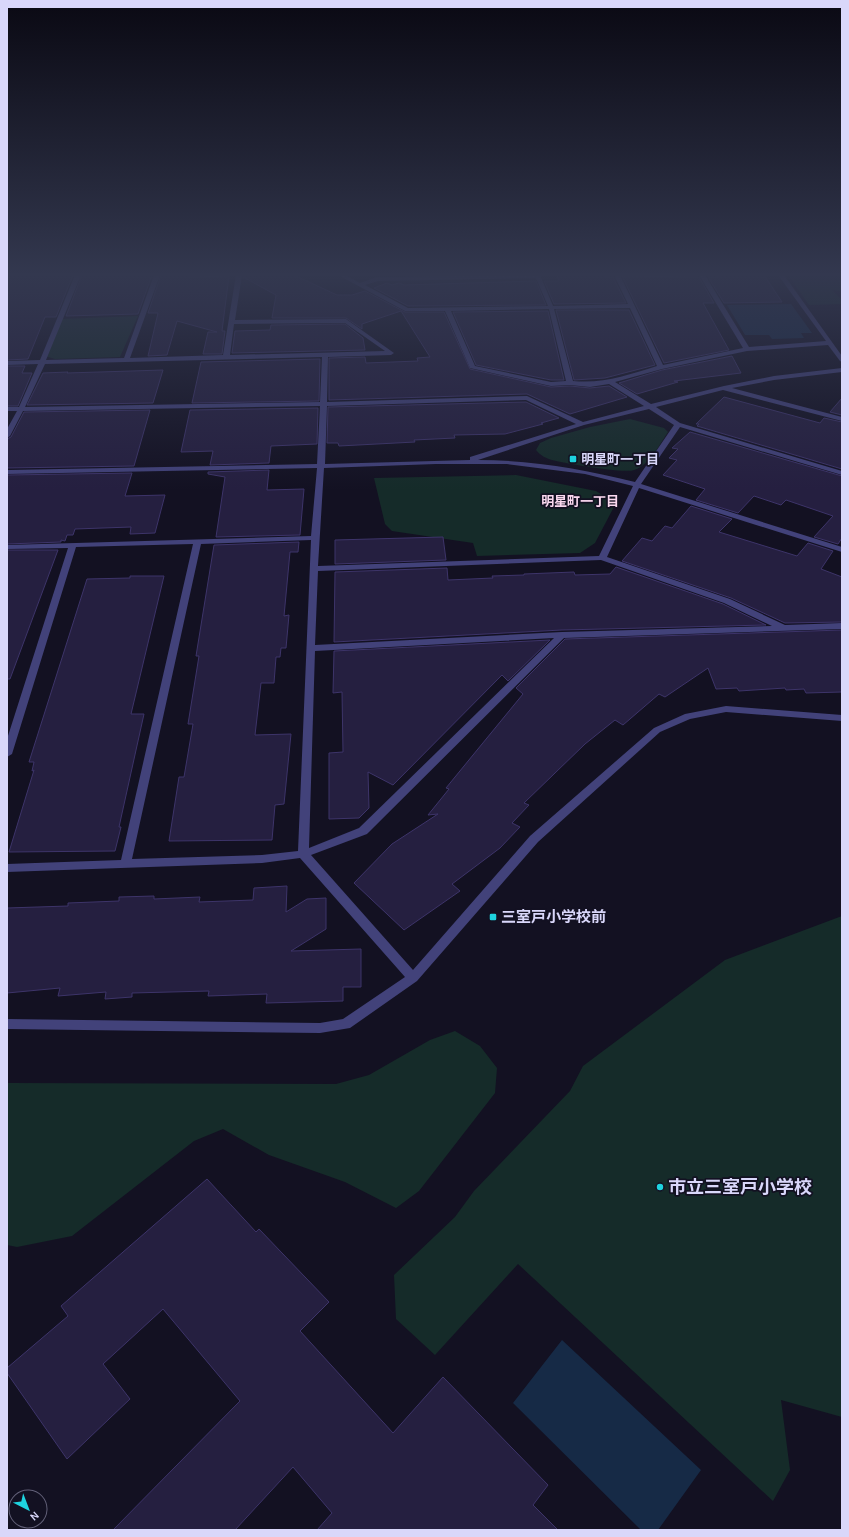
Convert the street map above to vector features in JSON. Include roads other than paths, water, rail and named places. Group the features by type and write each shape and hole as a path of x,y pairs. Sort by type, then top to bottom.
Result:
{"street":[{"path":"7,436 22,409 49,347"},
{"path":"126,360 131,347"},
{"path":"226,358 228,347"},
{"path":"7,363 325,356 391,353 382,347"},
{"path":"463,347 472,367 551,384 570,383 590,385 610,382 661,367 747,349 778,347"},
{"path":"561,347 570,383"},
{"path":"651,347 661,367"},
{"path":"832,347 842,360"},
{"path":"325,356 321,466 315,538 304,854 413,978"},
{"path":"466,462 582,424 724,388 774,378 842,370"},
{"path":"610,382 678,424 842,474"},
{"path":"724,388 842,419"},
{"path":"7,409 323,404 527,398 582,424"},
{"path":"602,558 637,485 678,424"},
{"path":"7,472 507,462 558,468 637,485 842,550"},
{"path":"7,547 315,538"},
{"path":"126,864 197,542"},
{"path":"7,754 73,545"},
{"path":"314,568 602,558 727,601 784,628"},
{"path":"311,648 562,635 842,626"},
{"path":"7,868 262,859 304,854 363,831 562,635"},
{"path":"7,1024 320,1028 346,1024 413,978 534,839 657,730 688,716 726,709 842,718"}],"water":[{"path":"562,1340 701,1470 658,1530 641,1530 513,1403"}],"place":[{"name":"明星町一丁目","path":"573,459"},
{"name":"三室戸小学校前","path":"493,917"},
{"name":"市立三室戸小学校","path":"660,1187"}],"district":[{"name":"明星町一丁目","path":"580,501"}]}
